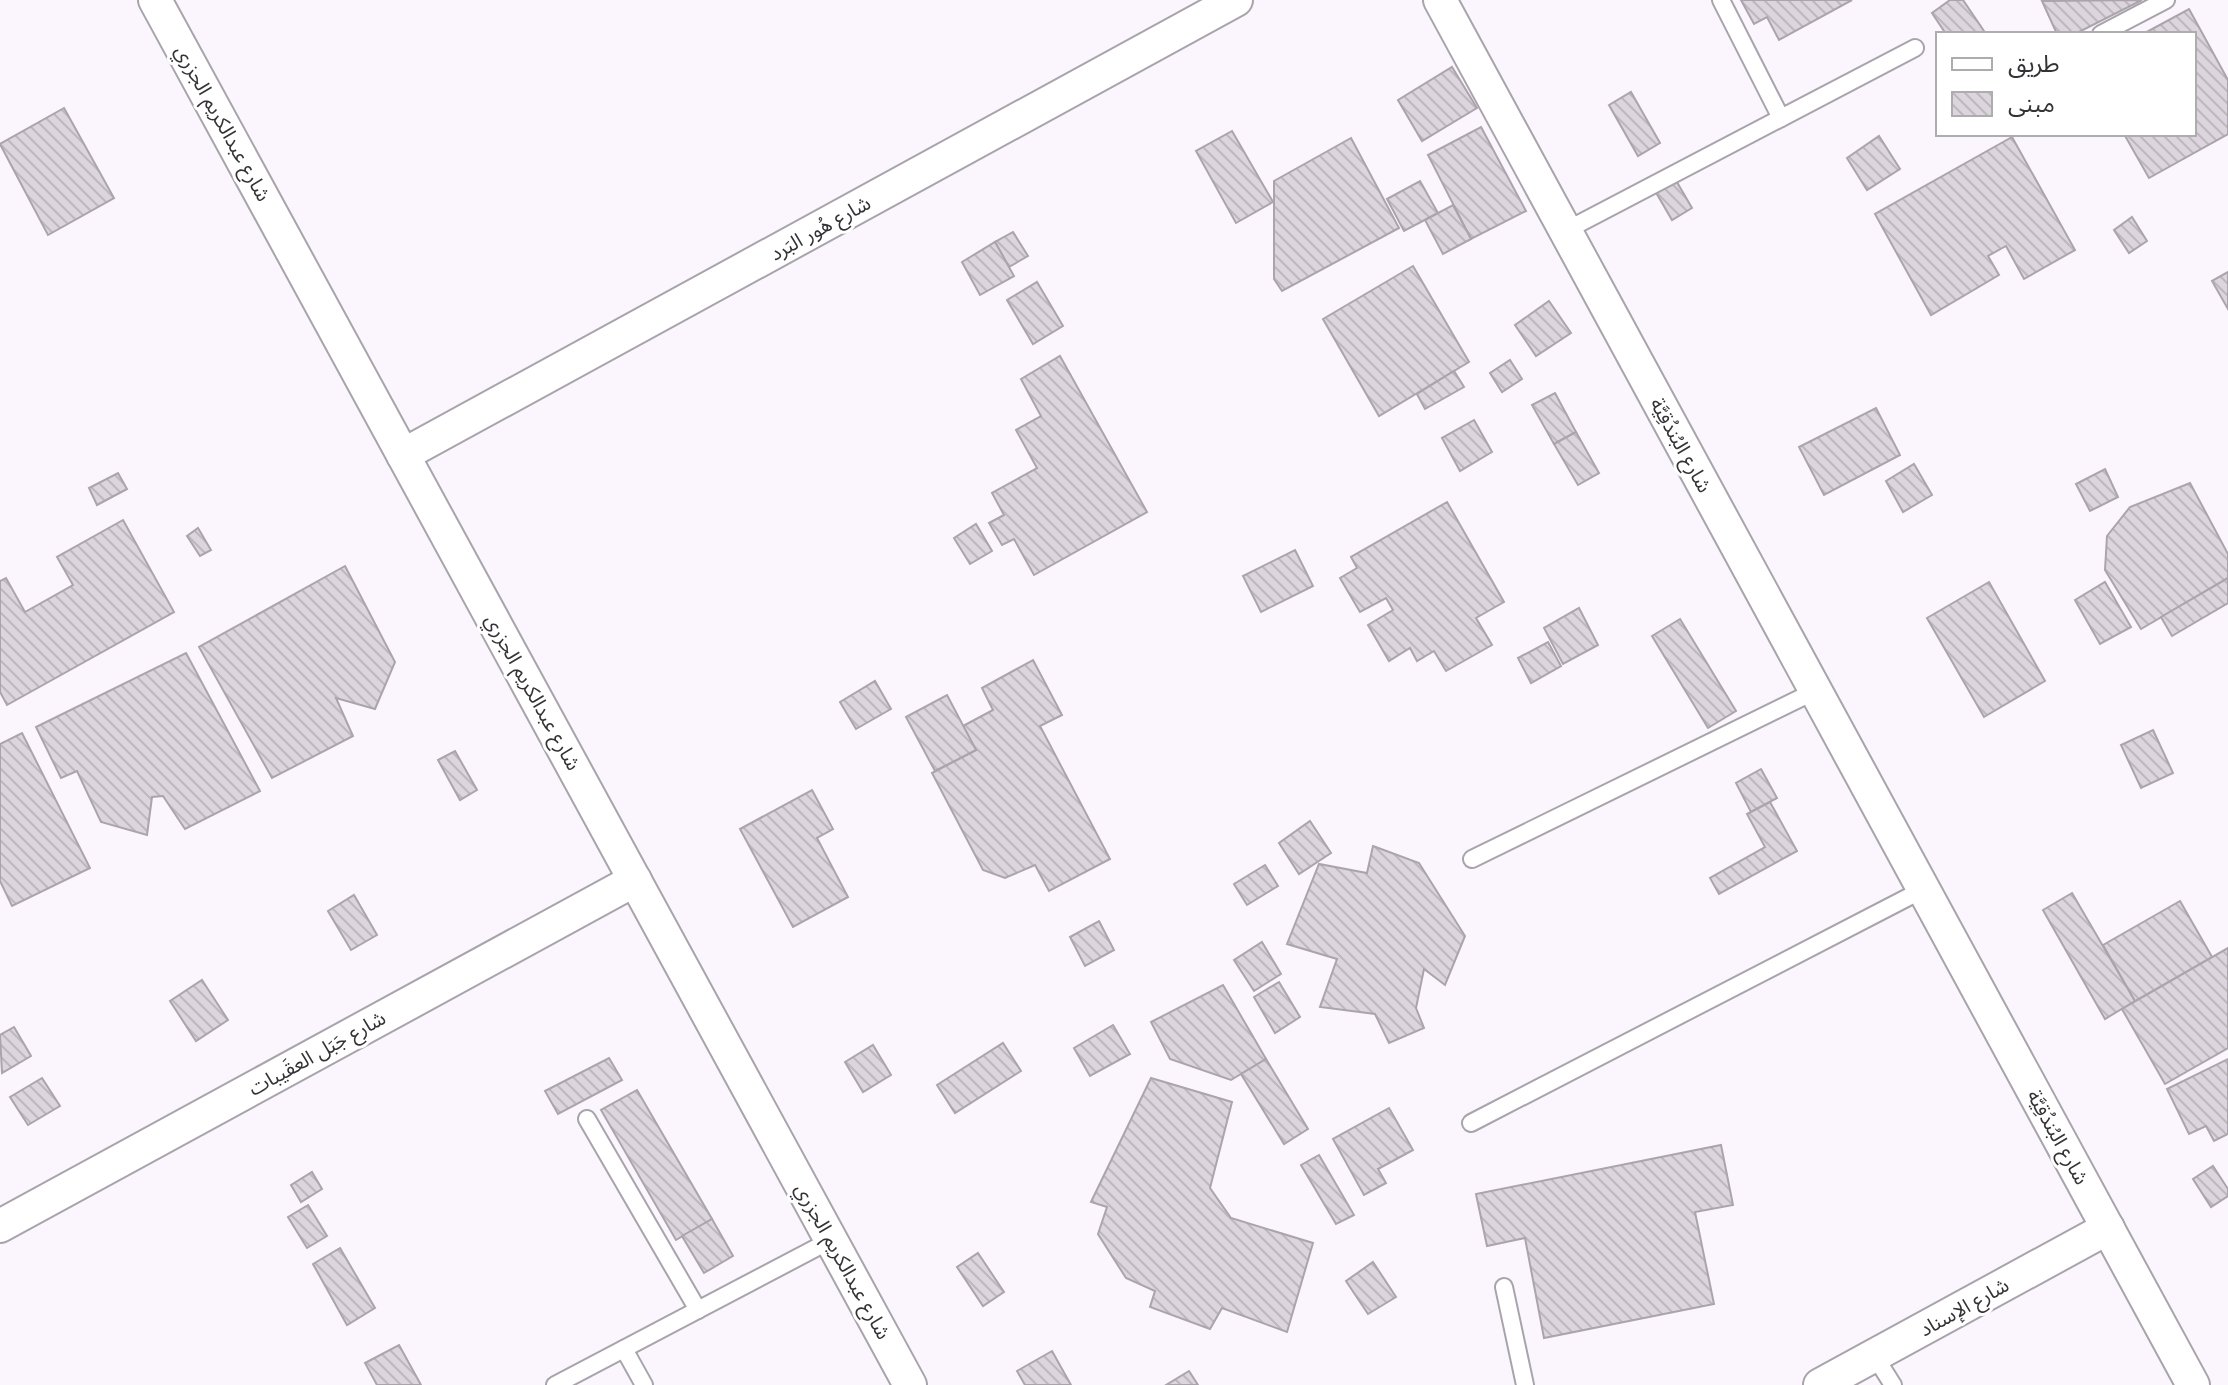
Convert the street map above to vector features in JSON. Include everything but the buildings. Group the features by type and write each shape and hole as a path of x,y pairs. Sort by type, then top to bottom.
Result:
{"street":[{"name":"شارع عبدالكريم الجزري","path":"155,0 910,1385"},
{"name":"شارع هُور البَرد","path":"403,455 1236,0"},
{"name":"شارع البُندُقِيَّة","path":"1440,0 2193,1385"},
{"name":"شارع جَبَل العقَيبات","path":"0,1226 635,880"},
{"name":"شارع الإسناد","path":"1820,1385 2108,1228"}],"lane":[{"path":"1721,0 1781,118"},
{"path":"2105,32 2166,0"},
{"path":"1565,231 1915,48"},
{"path":"1472,859 1815,691"},
{"path":"1471,1123 1924,889"},
{"path":"587,1119 698,1310"},
{"path":"555,1385 831,1240"},
{"path":"1504,1287 1525,1385"},
{"path":"624,1349 644,1385"},
{"path":"1874,1355 1893,1385"}]}
